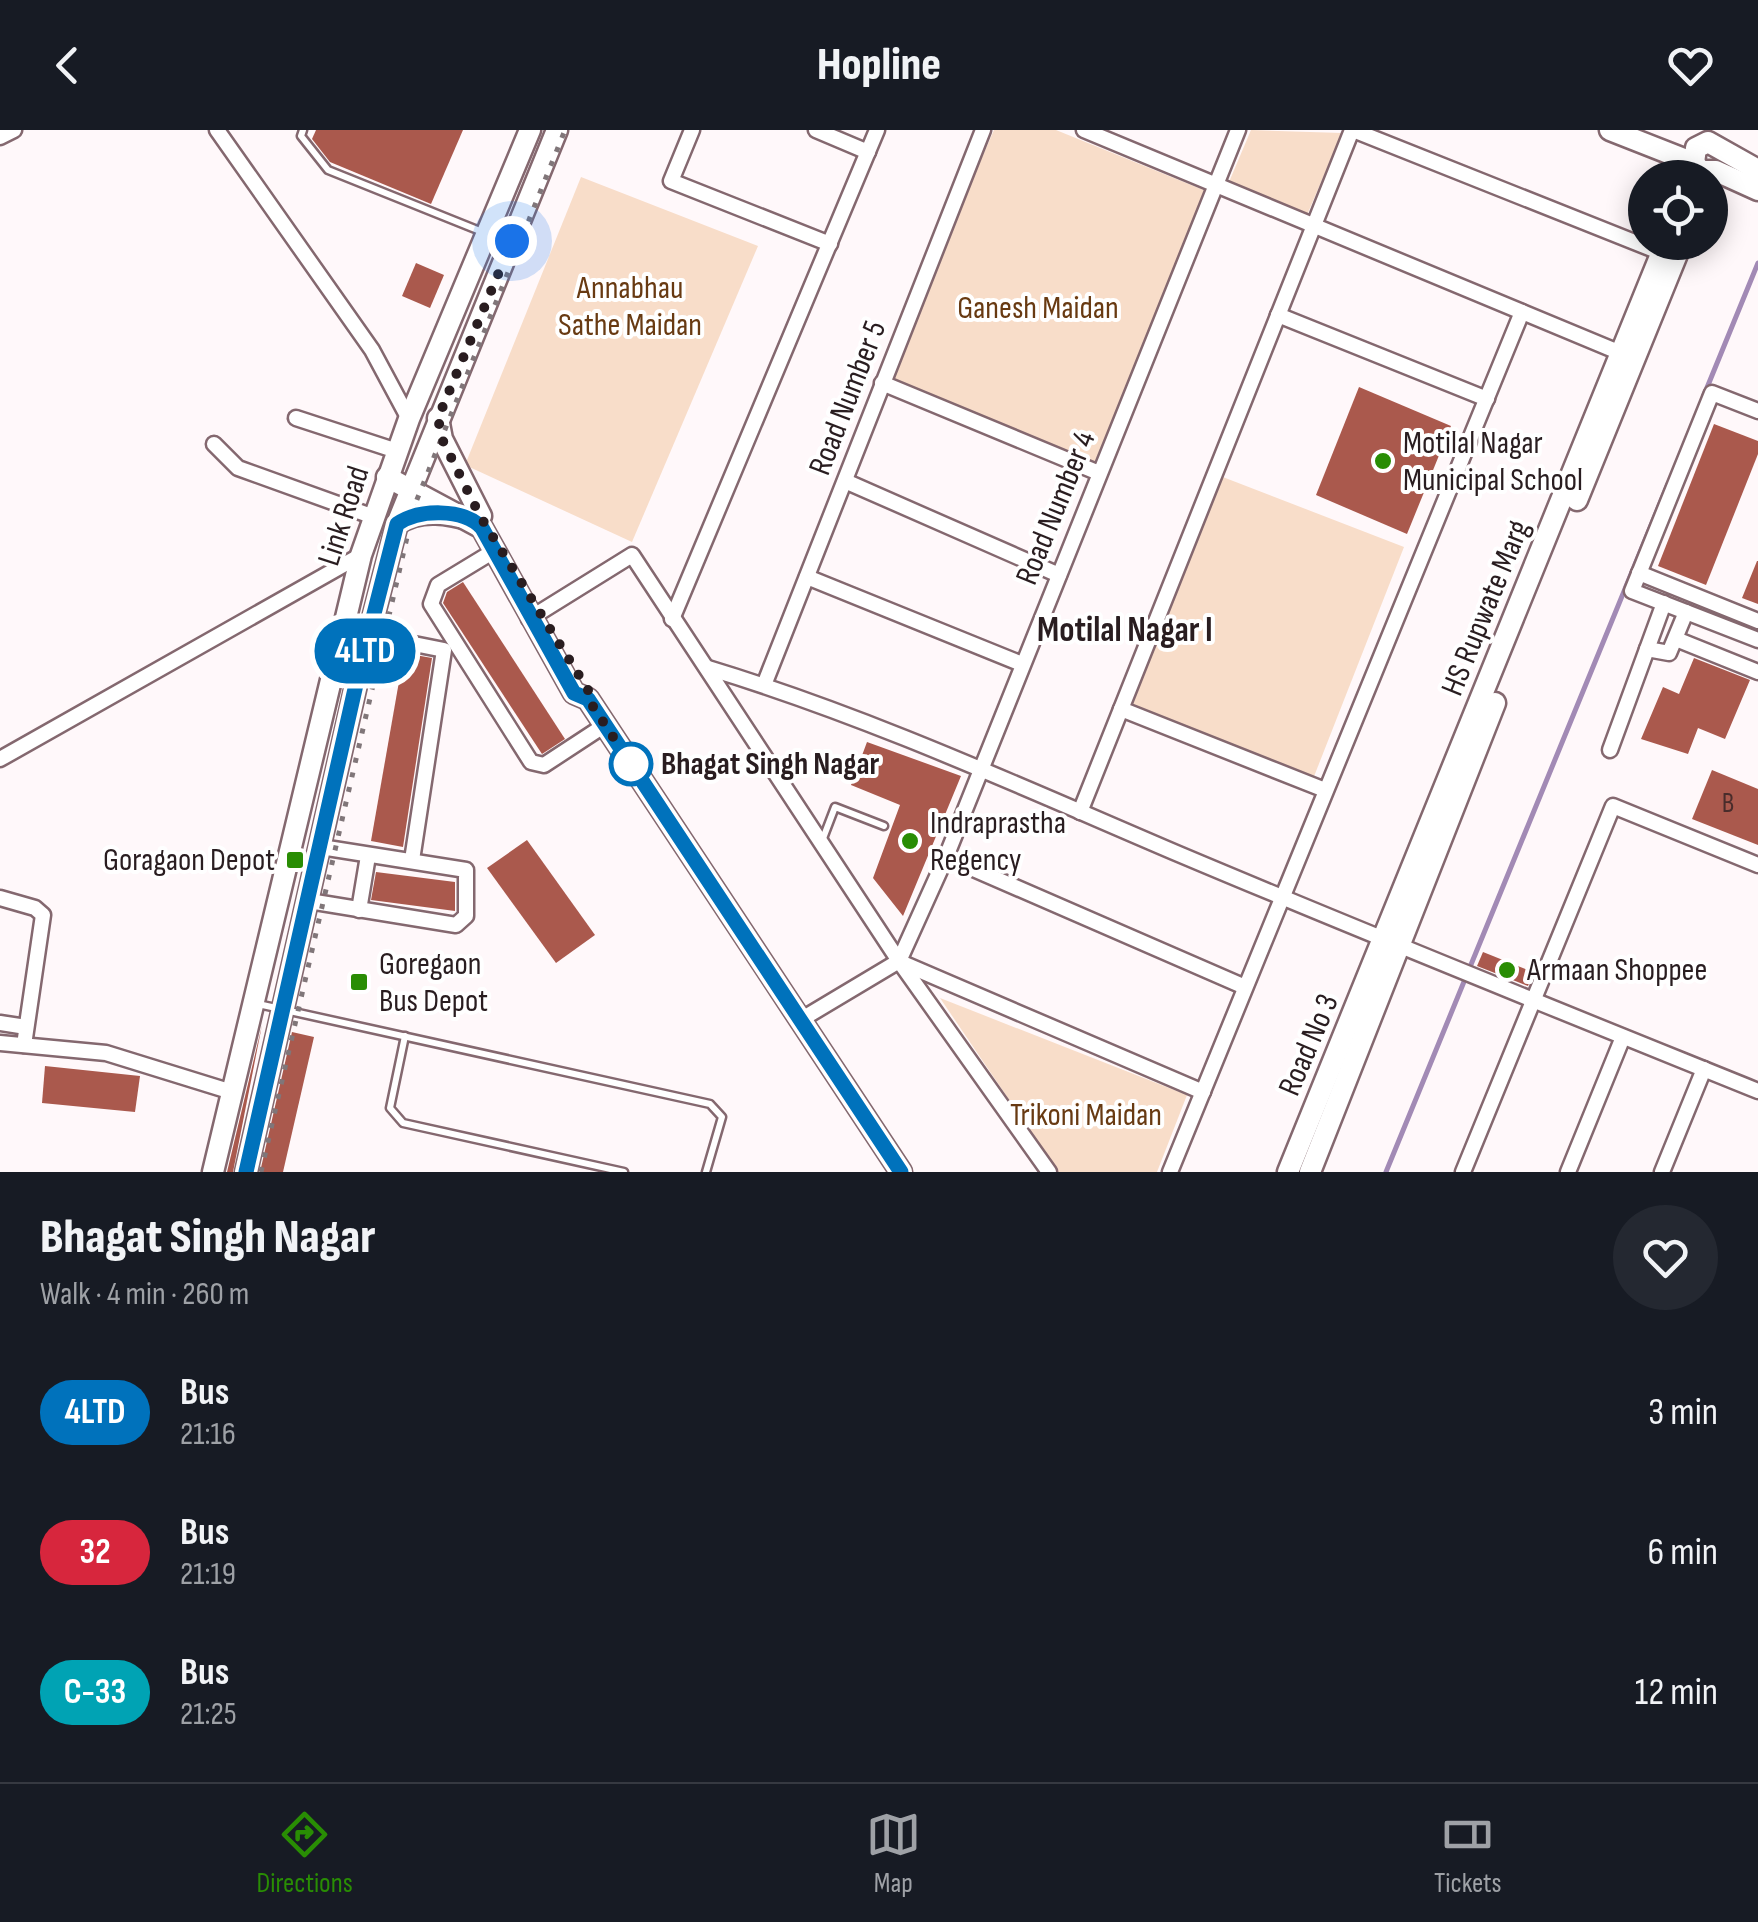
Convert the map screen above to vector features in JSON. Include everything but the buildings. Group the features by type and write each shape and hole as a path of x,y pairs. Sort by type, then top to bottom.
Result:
{"street":[{"path":"0,137 14,130"},
{"path":"217,130 372,350 409,419"},
{"name":"Link Road","path":"214,1172 360,555 409,419 530,130"},
{"name":"Link Road","path":"246,1172 357,680 397,524 557,130"},
{"path":"692,130 671,180 830,244"},
{"path":"816,130 868,152"},
{"path":"672,619 877,130"},
{"name":"Road Number 5","path":"764,685 983,130"},
{"path":"1084,130 1628,356 1673,260"},
{"name":"Road Number 4","path":"899,961 946,857 1238,130"},
{"path":"1080,812 1352,130 1628,234"},
{"path":"1610,130 1758,170"},
{"path":"1709,157 1758,190"},
{"name":"HS Rupwate Marg","path":"1393,944 1628,356 1660,260"},
{"path":"1170,1172 1522,312"},
{"path":"1278,315 1486,399"},
{"path":"882,384 1099,473"},
{"path":"1758,411 1712,393 1632,591 1758,640"},
{"path":"296,418 392,465 411,482 478,518 574,693 588,699 900,1172"},
{"path":"438,418 442,439 478,518 534,616"},
{"path":"214,444 238,468 374,517"},
{"path":"845,481 1060,575"},
{"path":"397,524 416,514 478,518"},
{"path":"494,551 438,585 430,598 450,648 536,765 605,725"},
{"path":"0,760 360,555"},
{"path":"534,616 632,555 899,961 1050,1172"},
{"path":"1639,573 1758,622"},
{"path":"807,577 1022,664"},
{"path":"1610,750 1664,604"},
{"path":"1712,622 1718,605"},
{"path":"1647,649 1665,655 1686,612"},
{"path":"369,635 450,648"},
{"path":"1676,639 1758,672"},
{"path":"412,860 450,648"},
{"path":"708,668 764,685 980,770 1393,944 1758,1090"},
{"path":"332,674 357,680"},
{"path":"1121,708 1325,790"},
{"path":"1463,1172 1613,806 1758,865"},
{"path":"291,848 412,860 466,870 469,878 463,922 456,925 309,901"},
{"path":"359,910 368,856"},
{"path":"946,857 1245,987"},
{"path":"0,898 35,908 43,915 24,1045"},
{"path":"1310,1172 1393,944"},
{"name":"Road No 3","path":"1288,1172 1393,944"},
{"path":"802,1019 899,961"},
{"path":"899,961 1203,1092"},
{"path":"0,1023 26,1027"},
{"path":"1568,1172 1624,1036"},
{"path":"0,1043 106,1052 232,1092"},
{"path":"1662,1172 1704,1069"}],"lane":[{"path":"302,130 300,136 328,170 487,234"},
{"path":"822,842 835,806 884,826"},
{"path":"254,1003 710,1104 722,1117 706,1172"},
{"path":"405,1036 390,1108 403,1123 624,1172"}],"green space":[{"name":"Ganesh Maidan","path":"994,130 1056,130 1206,191 1095,462 883,383"},
{"path":"1251,130 1342,133 1307,215 1229,182"},
{"name":"Annabhau Sathe Maidan","path":"581,177 758,246 632,542 465,465"},
{"path":"1215,474 1404,547 1313,779 1123,704"},
{"name":"Trikoni Maidan","path":"940,998 1187,1095 1157,1172 1058,1172"}],"waterway":[{"path":"1704,395 1758,263"},
{"path":"1386,1172 1668,484"}],"railway":[{"path":"261,1172 414,507 565,130"}],"bus line":[{"name":"4LTD","path":"246,1172 357,680 397,524 416,514 449,514 476,521 482,528 529,619 574,693 588,699 901,1172"}],"place":[{"name":"Motilal Nagar Municipal School","path":"1383,461"},
{"name":"Bhagat Singh Nagar","path":"631,764"},
{"name":"Indraprastha Regency","path":"910,841"},
{"name":"Goragaon Depot","path":"295,860"},
{"name":"Armaan Shoppee","path":"1507,970"},
{"name":"Goregaon Bus Depot","path":"359,982"}],"district":[{"name":"Motilal Nagar I","path":"1125,630"}],"route":[{"path":"512,241 438,418 442,439 480,516 489,524 538,613 588,690 588,699 631,764"}]}
